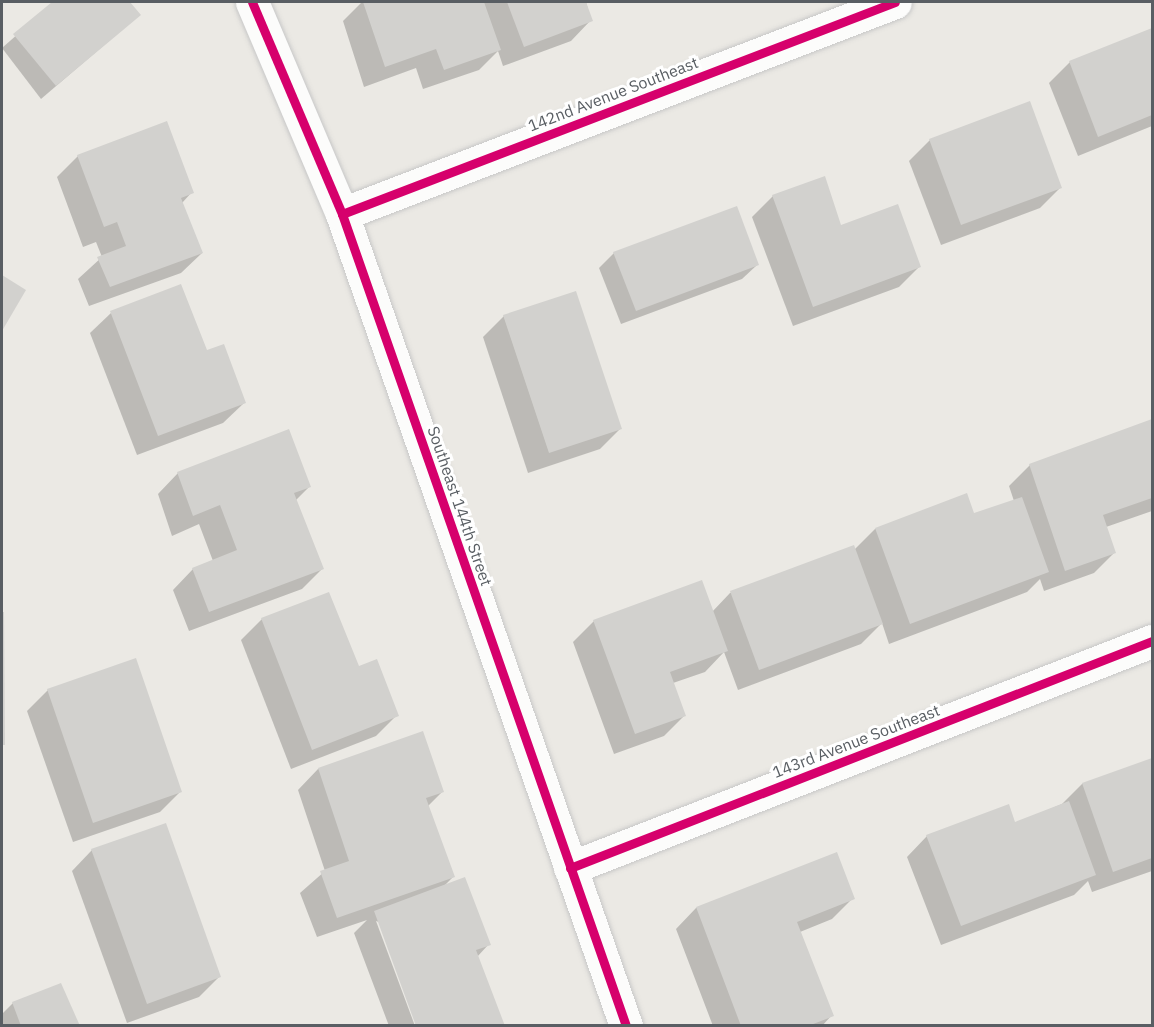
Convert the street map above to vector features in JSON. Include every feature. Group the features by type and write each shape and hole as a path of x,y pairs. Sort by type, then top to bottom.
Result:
{"street":[{"name":"Southeast 144th Street","path":"252,2 342,214 626,1026"},
{"name":"142nd Avenue Southeast","path":"342,214 895,2"},
{"name":"143rd Avenue Southeast","path":"570,868 1152,641"}],"building":[{"path":"52,2 130,2 141,15 56,86 13,34"},
{"path":"363,2 484,2 501,50 444,70 436,49 385,67"},
{"path":"507,2 586,2 593,21 524,47"},
{"path":"1152,28 1152,115 1098,137 1069,61"},
{"path":"1030,101 1062,188 961,225 929,139"},
{"path":"167,121 194,193 181,198 203,253 110,287 97,257 126,246 117,222 104,227 77,155"},
{"path":"825,176 841,225 898,204 921,267 813,307 772,195"},
{"path":"737,206 759,265 636,311 613,252"},
{"path":"2,275 26,290 2,331"},
{"path":"181,284 207,350 224,344 246,403 158,436 110,311"},
{"path":"576,291 622,429 549,453 503,315"},
{"path":"1152,419 1152,498 1103,515 1116,553 1065,571 1029,464"},
{"path":"289,429 311,487 294,493 324,569 209,612 192,568 237,550 220,505 193,516 177,472"},
{"path":"967,493 974,513 1022,497 1049,572 910,624 875,528"},
{"path":"854,545 883,624 759,670 730,591"},
{"path":"702,580 728,651 670,672 686,716 635,734 593,620"},
{"path":"329,592 359,666 377,659 399,716 312,750 261,618"},
{"path":"2,612 4,612 5,745 2,745"},
{"path":"136,658 182,792 93,823 47,689"},
{"path":"423,731 444,792 426,798 455,877 337,918 320,871 349,861 318,768"},
{"path":"1152,758 1152,858 1113,872 1082,783"},
{"path":"1069,801 1096,875 961,926 926,835 1009,804 1015,822"},
{"path":"166,823 221,977 147,1004 91,849"},
{"path":"837,852 855,899 797,922 834,1016 808,1026 741,1026 696,907"},
{"path":"465,877 491,945 476,950 505,1026 416,1026 374,911"},
{"path":"61,983 80,1026 21,1026 12,1002"}],"cycle path":[{"path":"252,2 342,214 626,1026"},
{"path":"342,214 895,2"},
{"path":"570,868 1152,641"}]}
